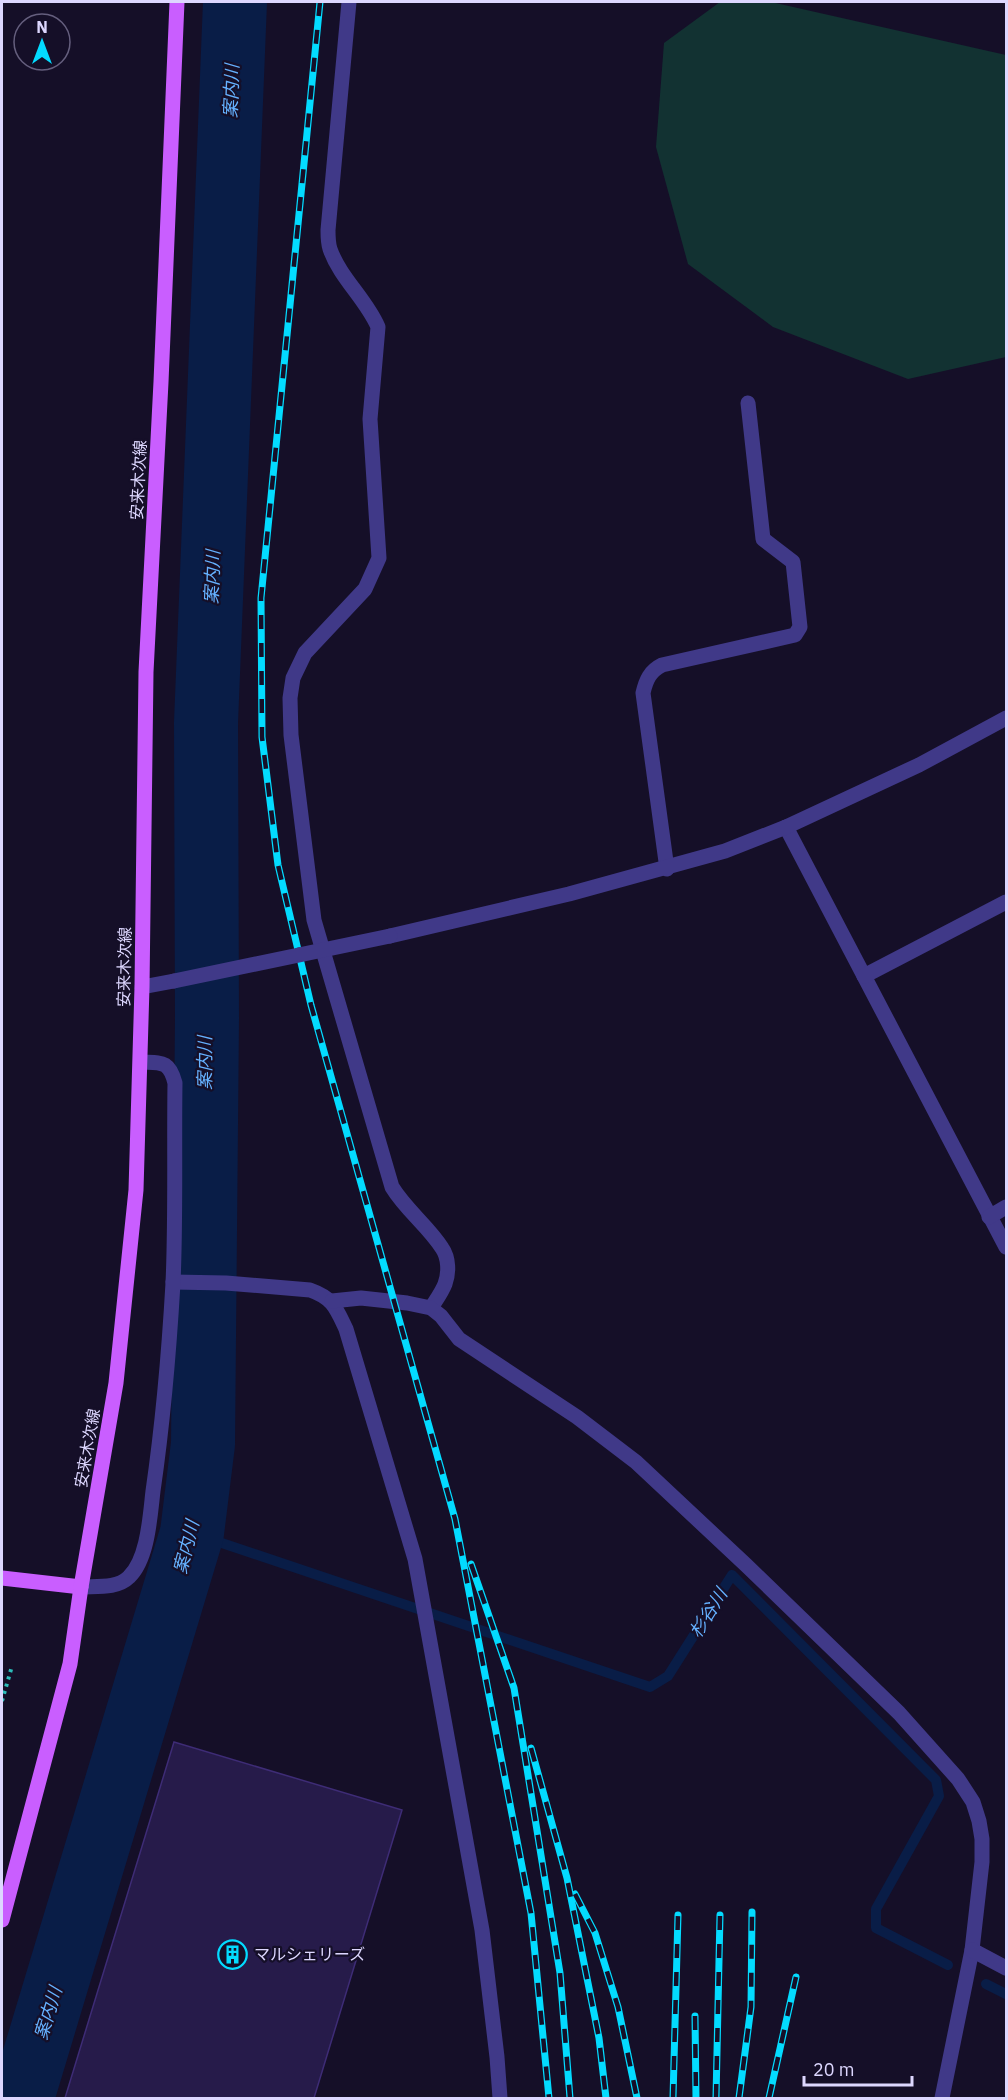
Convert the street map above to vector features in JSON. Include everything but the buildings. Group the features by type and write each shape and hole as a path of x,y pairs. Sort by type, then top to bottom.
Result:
{"main road":[{"name":"安来木次線","path":"2,1920 70,1664 116,1383 136,1190 141,1062 146,672 177,2"},
{"path":"3,1579 81,1587"}],"street":[{"path":"349,2 328,230 329,248 334,258 372,314 378,327 370,419 379,558 365,590 305,652 299,664 293,678 290,698 291,735 314,920 392,1187 400,1200 443,1249 447,1259 448,1273 445,1285 431,1308"},
{"path":"667,869 643,693 649,677 654,669 662,665 795,634 800,627 793,562 763,539 748,403"},
{"path":"142,987 390,936 667,869 725,851 786,827 918,765 1006,717"},
{"path":"786,827 1006,1248"},
{"path":"864,976 1006,902"},
{"path":"81,1587 122,1583 136,1568 147,1534 161,1438 173,1282 175,1083 168,1066 162,1063 141,1062"},
{"path":"989,1217 1006,1207"},
{"path":"173,1282 226,1283 310,1290 332,1301 346,1329 415,1558 482,1930 500,2098"},
{"path":"332,1301 361,1298 431,1308 441,1316 459,1339 577,1417 636,1462 899,1713 958,1779 973,1803 982,1839 982,1862 972,1950 942,2098"},
{"path":"972,1950 1006,1968"}],"path":[{"path":"2,1701 12,1666"}],"green space":[{"path":"720,2 771,2 1006,55 1006,357 908,379 773,327 688,264 656,147 664,43"}],"waterway":[{"name":"案内川","path":"22,2098 192,1533 203,1444 207,1018 206,723 235,2"},
{"name":"杉谷川","path":"192,1533 650,1687 668,1676 732,1575 936,1780 939,1796 876,1909 876,1928 948,1965"},
{"name":"杉谷川","path":"986,1984 1006,1994"}],"railway":[{"path":"320,2 261,598 262,737 278,865 311,1005 455,1519 531,1913 549,2098"},
{"path":"471,1564 514,1688 560,1973 570,2098"},
{"path":"531,1748 567,1878 599,2038 606,2098"},
{"path":"575,1894 595,1933 618,2007 637,2098"},
{"path":"739,2098 751,2007 752,1912"},
{"path":"673,2098 678,1915"},
{"path":"716,2098 720,1915"},
{"path":"769,2098 796,1977"},
{"path":"695,2016 696,2098"}],"place":[{"name":"マルシェリーズ","path":"233,1954"}]}
